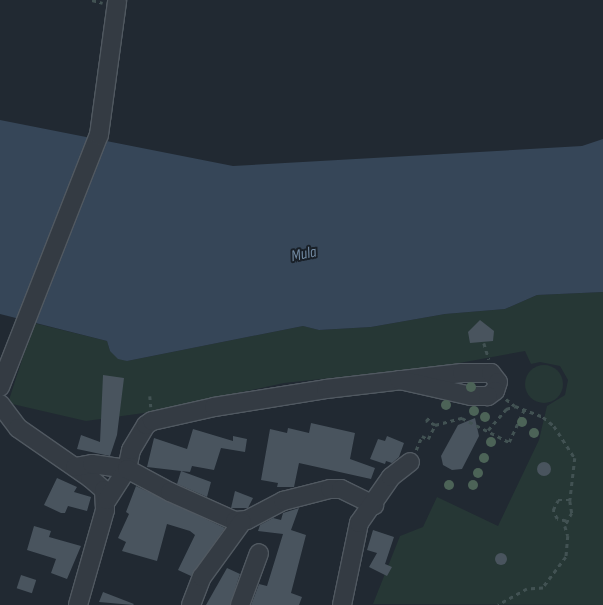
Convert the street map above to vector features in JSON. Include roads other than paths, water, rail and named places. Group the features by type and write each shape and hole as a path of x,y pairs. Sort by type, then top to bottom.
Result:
{"street":[{"path":"0,387 99,135 117,1"},
{"path":"78,605 95,552 106,500 127,469 131,450 143,429 152,421 326,389 400,380"},
{"path":"0,404 18,428 75,467 104,490 106,500"},
{"path":"342,605 359,523 374,505 391,478 410,462"},
{"path":"75,467 92,464 127,469 170,492 242,522"},
{"path":"191,605 202,577 242,522 283,501 330,489 341,489 374,505"},
{"path":"240,605 259,553"}],"water":[{"name":"Mula","path":"0,120 233,166 582,146 603,139 603,292 537,295 505,309 445,314 371,327 319,330 303,326 127,361 118,359 110,351 107,341 0,314"}]}
